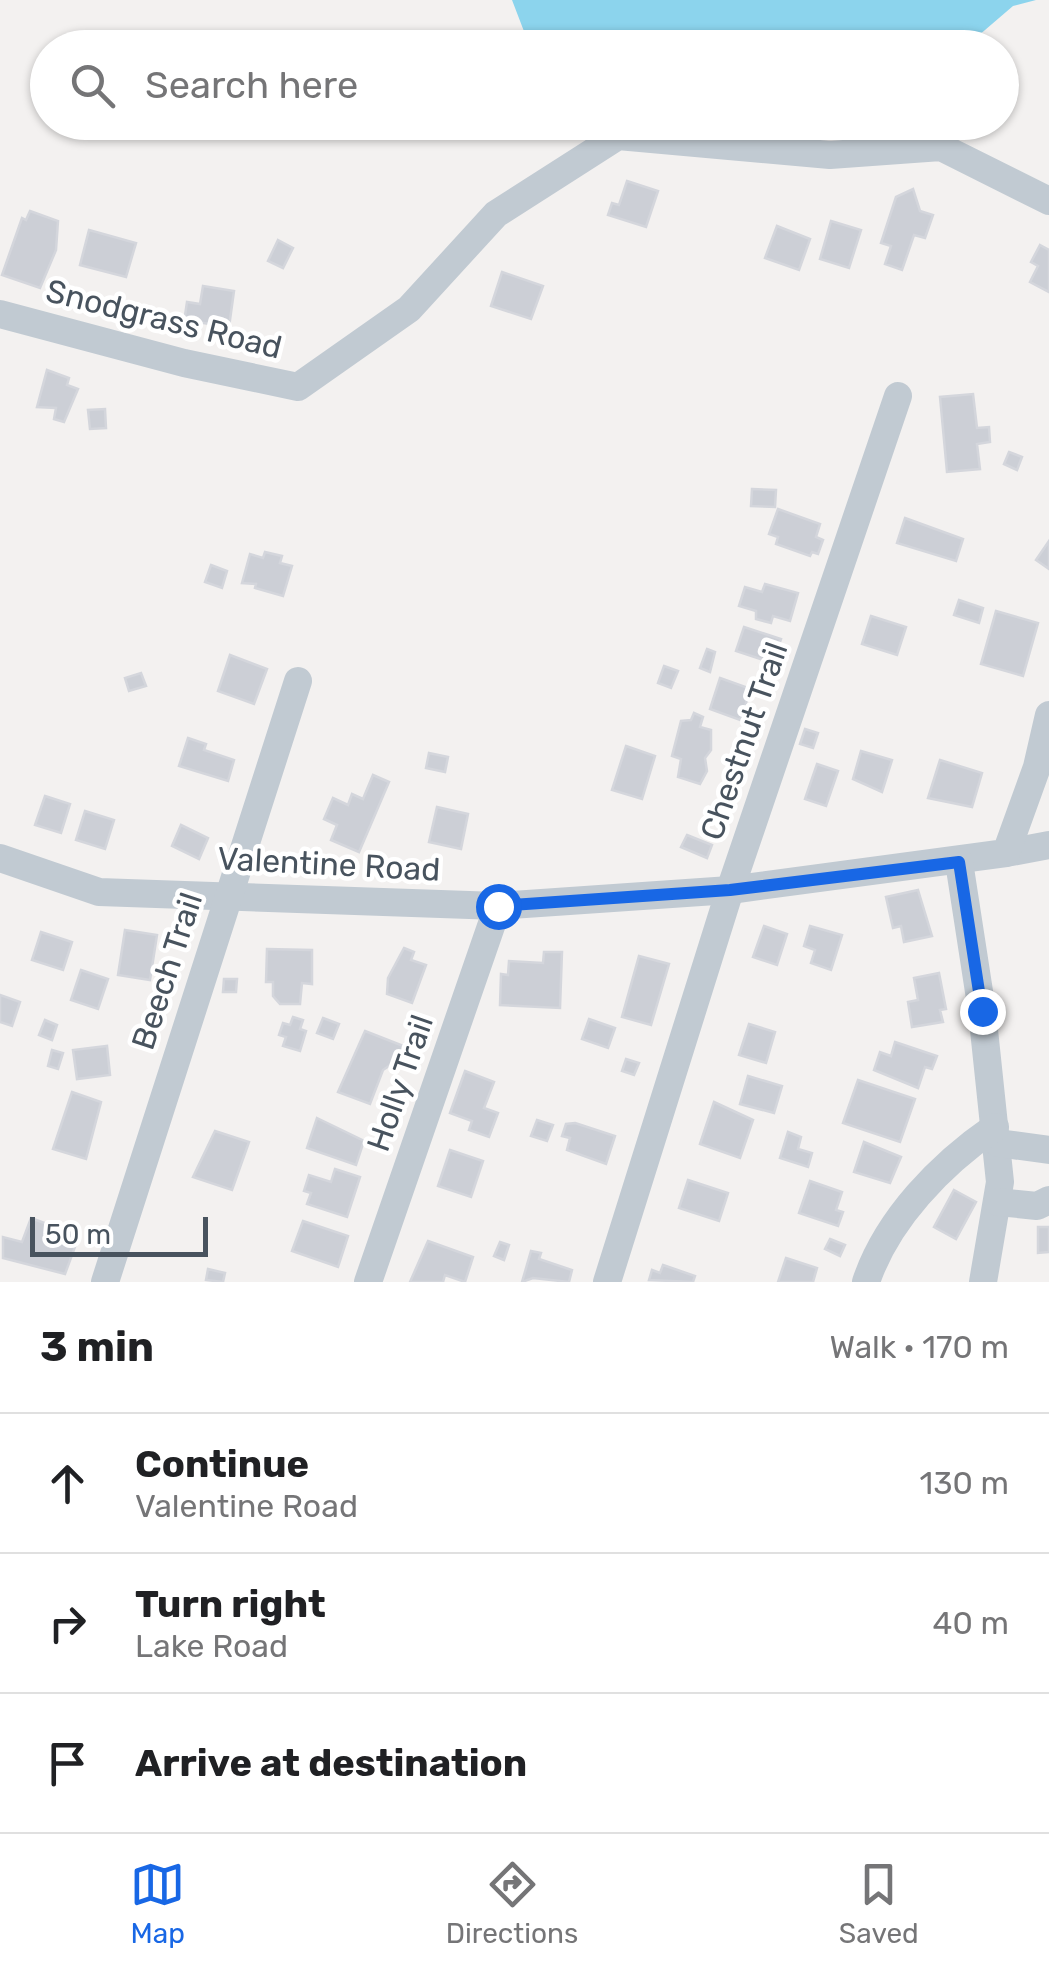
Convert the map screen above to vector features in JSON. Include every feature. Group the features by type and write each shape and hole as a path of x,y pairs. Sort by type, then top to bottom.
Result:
{"street":[{"name":"Snodgrass Road","path":"0,314 184,363 298,387 409,309 496,214 612,140"},
{"name":"Snodgrass Road","path":"665,140 830,154 941,146 1049,202"},
{"name":"Chestnut Trail","path":"607,1282 730,890 898,396"},
{"name":"Beech Trail","path":"105,1282 298,682"},
{"path":"1006,853 1037,767 1049,714"},
{"name":"Valentine Road","path":"0,858 100,892 228,893 498,906 730,890 959,862 1049,845"},
{"path":"959,862 996,1135 998,1202 983,1282"},
{"name":"Holly Trail","path":"368,1282 498,906"},
{"path":"866,1282 875,1256 927,1185 961,1150 996,1135 1049,1150"},
{"path":"998,1202 1037,1206 1049,1200"}],"water":[{"path":"512,0 1036,0 1013,6 985,30 523,30"}],"building":[{"path":"627,181 658,191 646,227 608,215 612,203 619,205"},
{"path":"913,189 920,211 933,215 925,238 914,235 902,270 885,264 891,246 881,243 896,197"},
{"path":"30,211 58,221 56,250 40,288 2,275 22,218 26,220"},
{"path":"831,221 861,230 849,268 820,259"},
{"path":"777,226 810,239 799,270 765,258"},
{"path":"89,230 136,243 126,277 80,265"},
{"path":"278,240 293,248 283,268 268,261"},
{"path":"1040,245 1049,250 1049,292 1030,282 1038,266 1031,262"},
{"path":"502,272 543,286 531,319 491,306"},
{"path":"203,286 234,291 229,327 197,322 196,331 183,329 187,302 200,304"},
{"path":"47,370 69,378 67,385 78,389 64,422 54,419 56,408 37,407"},
{"path":"973,394 977,428 989,427 990,442 977,444 980,469 947,472 940,397"},
{"path":"105,409 106,428 90,429 88,410"},
{"path":"1009,452 1022,457 1017,470 1004,464"},
{"path":"752,489 776,490 775,507 751,506"},
{"path":"778,509 820,524 816,537 823,540 818,554 812,552 810,556 776,544 778,537 769,534"},
{"path":"905,518 963,539 956,561 897,543"},
{"path":"1049,541 1049,569 1036,560"},
{"path":"265,552 282,556 280,563 292,566 283,596 255,588 256,584 242,583 250,554 263,558"},
{"path":"211,565 227,571 222,588 205,582"},
{"path":"765,584 798,593 790,621 773,616 771,623 756,619 756,611 739,606 745,587 762,592"},
{"path":"959,600 983,608 979,623 954,615"},
{"path":"996,611 1038,623 1023,676 981,664"},
{"path":"871,616 906,627 897,655 862,644"},
{"path":"744,627 781,639 773,663 736,651"},
{"path":"707,649 715,652 710,672 700,668"},
{"path":"230,655 267,669 254,704 218,691"},
{"path":"664,666 678,671 671,688 658,683"},
{"path":"141,673 146,686 129,691 125,678"},
{"path":"720,678 751,689 740,720 710,709"},
{"path":"694,713 703,717 700,727 711,730 711,750 705,758 707,771 700,784 678,777 681,759 672,756 681,721 691,720"},
{"path":"805,729 818,733 813,748 800,744"},
{"path":"188,738 206,744 204,750 234,760 228,781 179,766"},
{"path":"626,746 655,756 642,799 612,790"},
{"path":"861,751 892,760 882,792 853,779"},
{"path":"429,753 448,757 445,772 426,768"},
{"path":"940,760 982,773 972,807 928,798"},
{"path":"817,764 838,771 826,806 805,799"},
{"path":"373,775 389,782 359,852 331,840 337,825 324,819 333,798 348,805 352,794 363,799"},
{"path":"45,796 70,804 61,833 35,825"},
{"path":"437,807 468,814 461,849 429,842"},
{"path":"85,811 114,820 105,849 76,840"},
{"path":"181,825 208,838 199,859 172,846"},
{"path":"687,835 712,845 707,858 681,847"},
{"path":"918,890 932,936 904,942 901,926 893,928 886,897"},
{"path":"764,926 787,934 777,965 753,957"},
{"path":"810,926 842,935 831,970 811,963 815,950 804,946"},
{"path":"125,930 157,935 150,980 118,975"},
{"path":"41,932 72,942 63,970 32,960"},
{"path":"404,948 414,952 411,960 426,965 412,1003 387,994 388,978"},
{"path":"267,949 312,950 312,984 302,983 300,1004 280,1004 273,996 273,982 266,982"},
{"path":"544,952 562,952 560,1008 500,1005 501,974 508,975 509,961 543,963"},
{"path":"639,956 669,964 651,1025 622,1017"},
{"path":"81,970 108,979 98,1009 71,1000"},
{"path":"939,973 946,1009 940,1010 943,1022 912,1027 908,1002 918,1000 914,978"},
{"path":"224,979 237,979 236,992 223,992"},
{"path":"0,995 20,1002 12,1026 0,1022"},
{"path":"293,1017 303,1020 300,1029 306,1031 300,1051 283,1046 286,1037 279,1035 283,1023 290,1025"},
{"path":"323,1018 339,1024 333,1039 317,1033"},
{"path":"589,1019 615,1028 608,1048 582,1039"},
{"path":"45,1020 57,1025 52,1040 39,1035"},
{"path":"749,1024 775,1032 766,1063 739,1055"},
{"path":"365,1031 406,1047 398,1069 389,1066 383,1070 370,1104 338,1092"},
{"path":"895,1042 937,1056 932,1069 925,1067 918,1088 874,1070 880,1052 891,1056"},
{"path":"107,1046 110,1075 77,1079 73,1050"},
{"path":"52,1050 63,1053 58,1069 48,1066"},
{"path":"626,1059 639,1063 634,1075 622,1071"},
{"path":"465,1071 494,1082 484,1108 498,1113 489,1137 469,1130 472,1121 450,1113"},
{"path":"748,1076 782,1086 774,1113 740,1104"},
{"path":"858,1080 915,1099 900,1142 843,1123"},
{"path":"72,1092 101,1102 86,1159 53,1149"},
{"path":"714,1102 753,1120 740,1158 700,1144"},
{"path":"317,1118 364,1141 356,1165 307,1148"},
{"path":"537,1120 553,1125 547,1141 531,1136"},
{"path":"575,1123 615,1136 606,1164 567,1150 570,1138 562,1136 566,1124"},
{"path":"215,1131 249,1142 232,1190 193,1177"},
{"path":"788,1132 801,1137 798,1149 812,1153 808,1167 780,1158"},
{"path":"864,1142 901,1157 890,1183 854,1172"},
{"path":"450,1150 483,1161 471,1197 438,1186"},
{"path":"335,1169 360,1177 347,1217 307,1204 311,1193 304,1191 309,1175 331,1182"},
{"path":"688,1180 728,1193 719,1221 679,1208"},
{"path":"810,1181 842,1192 836,1210 843,1212 838,1226 799,1213"},
{"path":"954,1190 976,1202 956,1239 934,1227"},
{"path":"31,1218 79,1236 65,1274 3,1258 3,1237 22,1242"},
{"path":"303,1221 348,1236 338,1267 292,1251"},
{"path":"1038,1227 1049,1227 1049,1252 1038,1253"},
{"path":"830,1239 845,1245 840,1256 825,1249"},
{"path":"428,1241 473,1257 465,1282 445,1275 443,1282 410,1282"},
{"path":"500,1242 509,1245 504,1260 494,1256"},
{"path":"531,1251 541,1253 539,1259 572,1270 569,1282 533,1278 522,1282"},
{"path":"786,1258 817,1268 813,1282 778,1282"},
{"path":"663,1265 695,1276 693,1282 649,1280 652,1270 660,1273"},
{"path":"208,1269 225,1273 223,1282 206,1280"}],"route":[{"path":"498,906 730,890 959,862 982,1011"}]}
